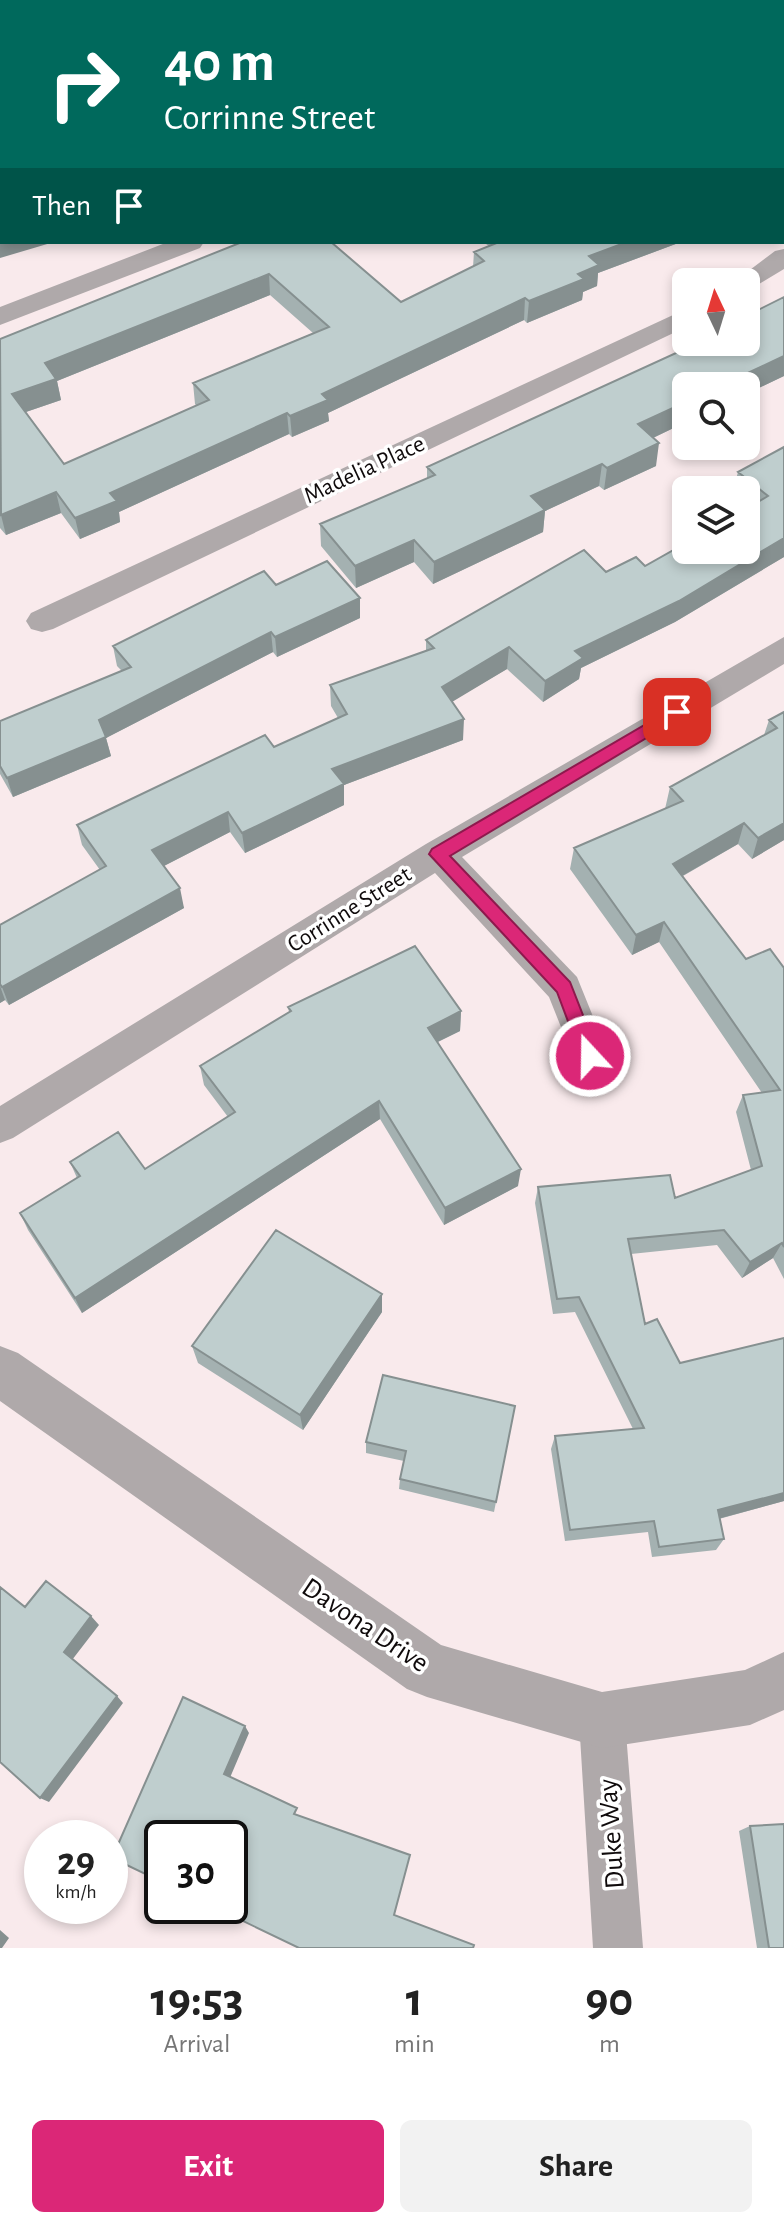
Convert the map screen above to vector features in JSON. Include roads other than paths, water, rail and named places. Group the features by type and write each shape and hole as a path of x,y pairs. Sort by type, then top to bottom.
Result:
{"street":[{"path":"0,317 186,244"},
{"path":"760,274 784,257"},
{"name":"Madelia Place","path":"42,621 672,324"},
{"name":"Corrinne Street","path":"0,1126 438,854 784,649"},
{"path":"438,854 564,988 590,1056"},
{"name":"Davona Drive","path":"0,1371 427,1669 602,1720 750,1697 784,1680"},
{"name":"Duke Way","path":"602,1720 618,1948"}]}
